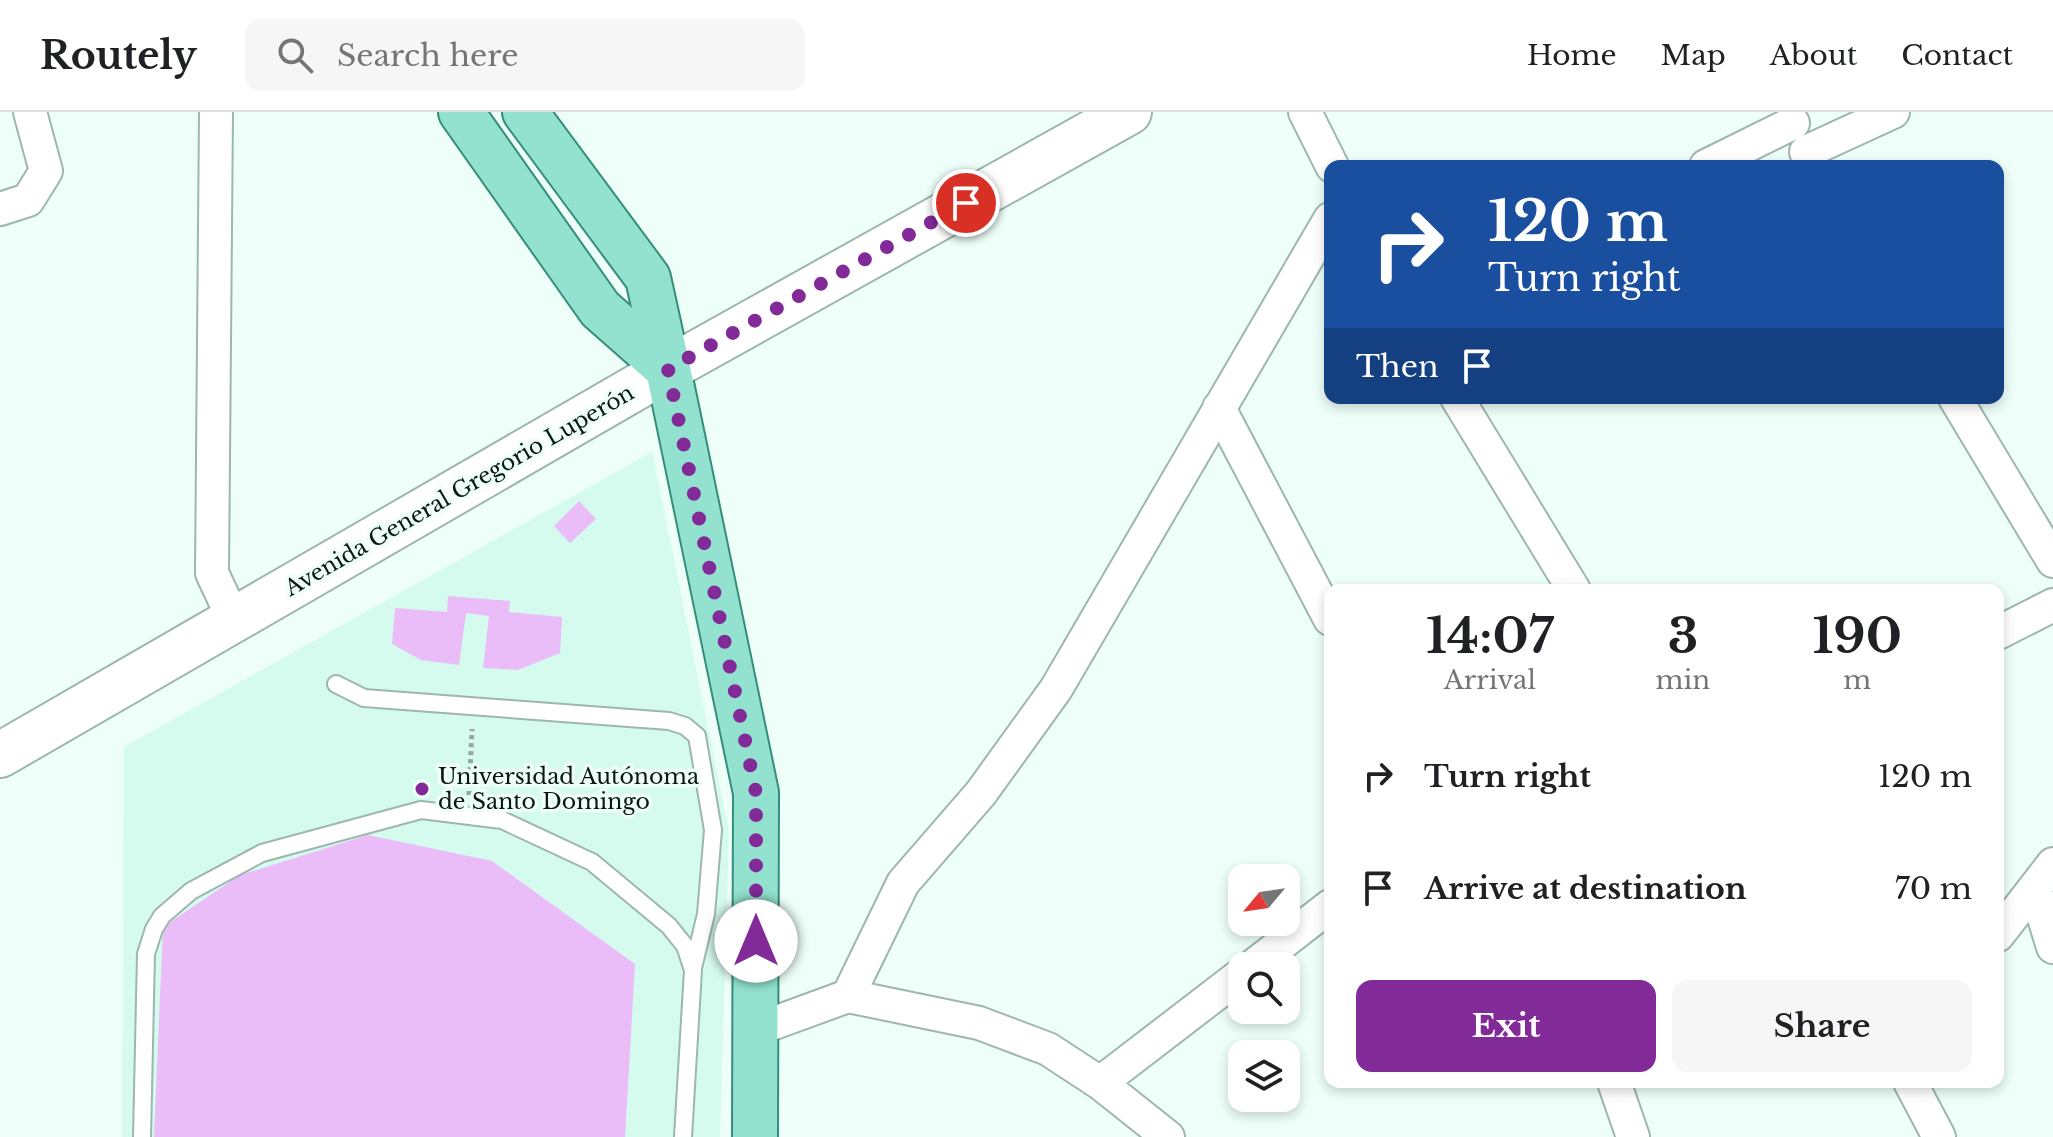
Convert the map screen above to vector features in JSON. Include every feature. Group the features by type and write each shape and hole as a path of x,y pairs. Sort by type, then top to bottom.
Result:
{"main road":[{"path":"461,112 600,309 668,369"},
{"path":"525,112 648,278 756,793 755,1137"},
{"name":"Avenida General Gregorio Luperón","path":"0,755 668,369 1129,112"}],"street":[{"path":"0,209 28,200 46,171 30,112"},
{"path":"216,112 212,573 234,620"},
{"path":"1305,112 1329,160"},
{"path":"1716,160 1791,117 1811,159 1893,112"},
{"path":"848,996 903,883 981,793 1056,689 1324,229"},
{"path":"1461,404 1570,584"},
{"path":"1959,404 2053,561"},
{"path":"1219,408 1324,608"},
{"path":"2004,630 2053,605"},
{"path":"2004,927 2044,877"},
{"path":"2044,877 2053,947"},
{"path":"1271,952 1324,911"},
{"path":"1100,1083 1228,985"},
{"path":"755,1030 848,996 979,1023 1048,1049 1100,1083 1168,1137"},
{"path":"1616,1088 1633,1137"},
{"path":"1913,1088 1939,1137"}],"lane":[{"path":"336,684 364,698 669,721 685,726 697,736 713,830 706,914 693,970 683,1137"},
{"path":"142,1137 146,954 162,916 191,891 262,853 421,810 502,820 592,862 669,926 685,946 693,970"}],"path":[{"path":"468,816 473,706"}],"shaded area":[{"name":"Universidad Autónoma de Santo Domingo","path":"652,452 729,831 720,1137 122,1137 124,747"}],"building":[{"path":"579,501 596,519 570,543 554,526"},
{"path":"448,596 510,601 509,612 562,617 560,653 518,670 483,668 489,616 466,613 459,665 421,660 392,644 395,608 447,612"},
{"path":"368,835 492,861 635,964 625,1137 154,1137 163,927 240,875"}],"place":[{"name":"Universidad Autónoma de Santo Domingo","path":"422,789"}],"route":[{"path":"756,941 756,793 668,369 966,203"}]}
